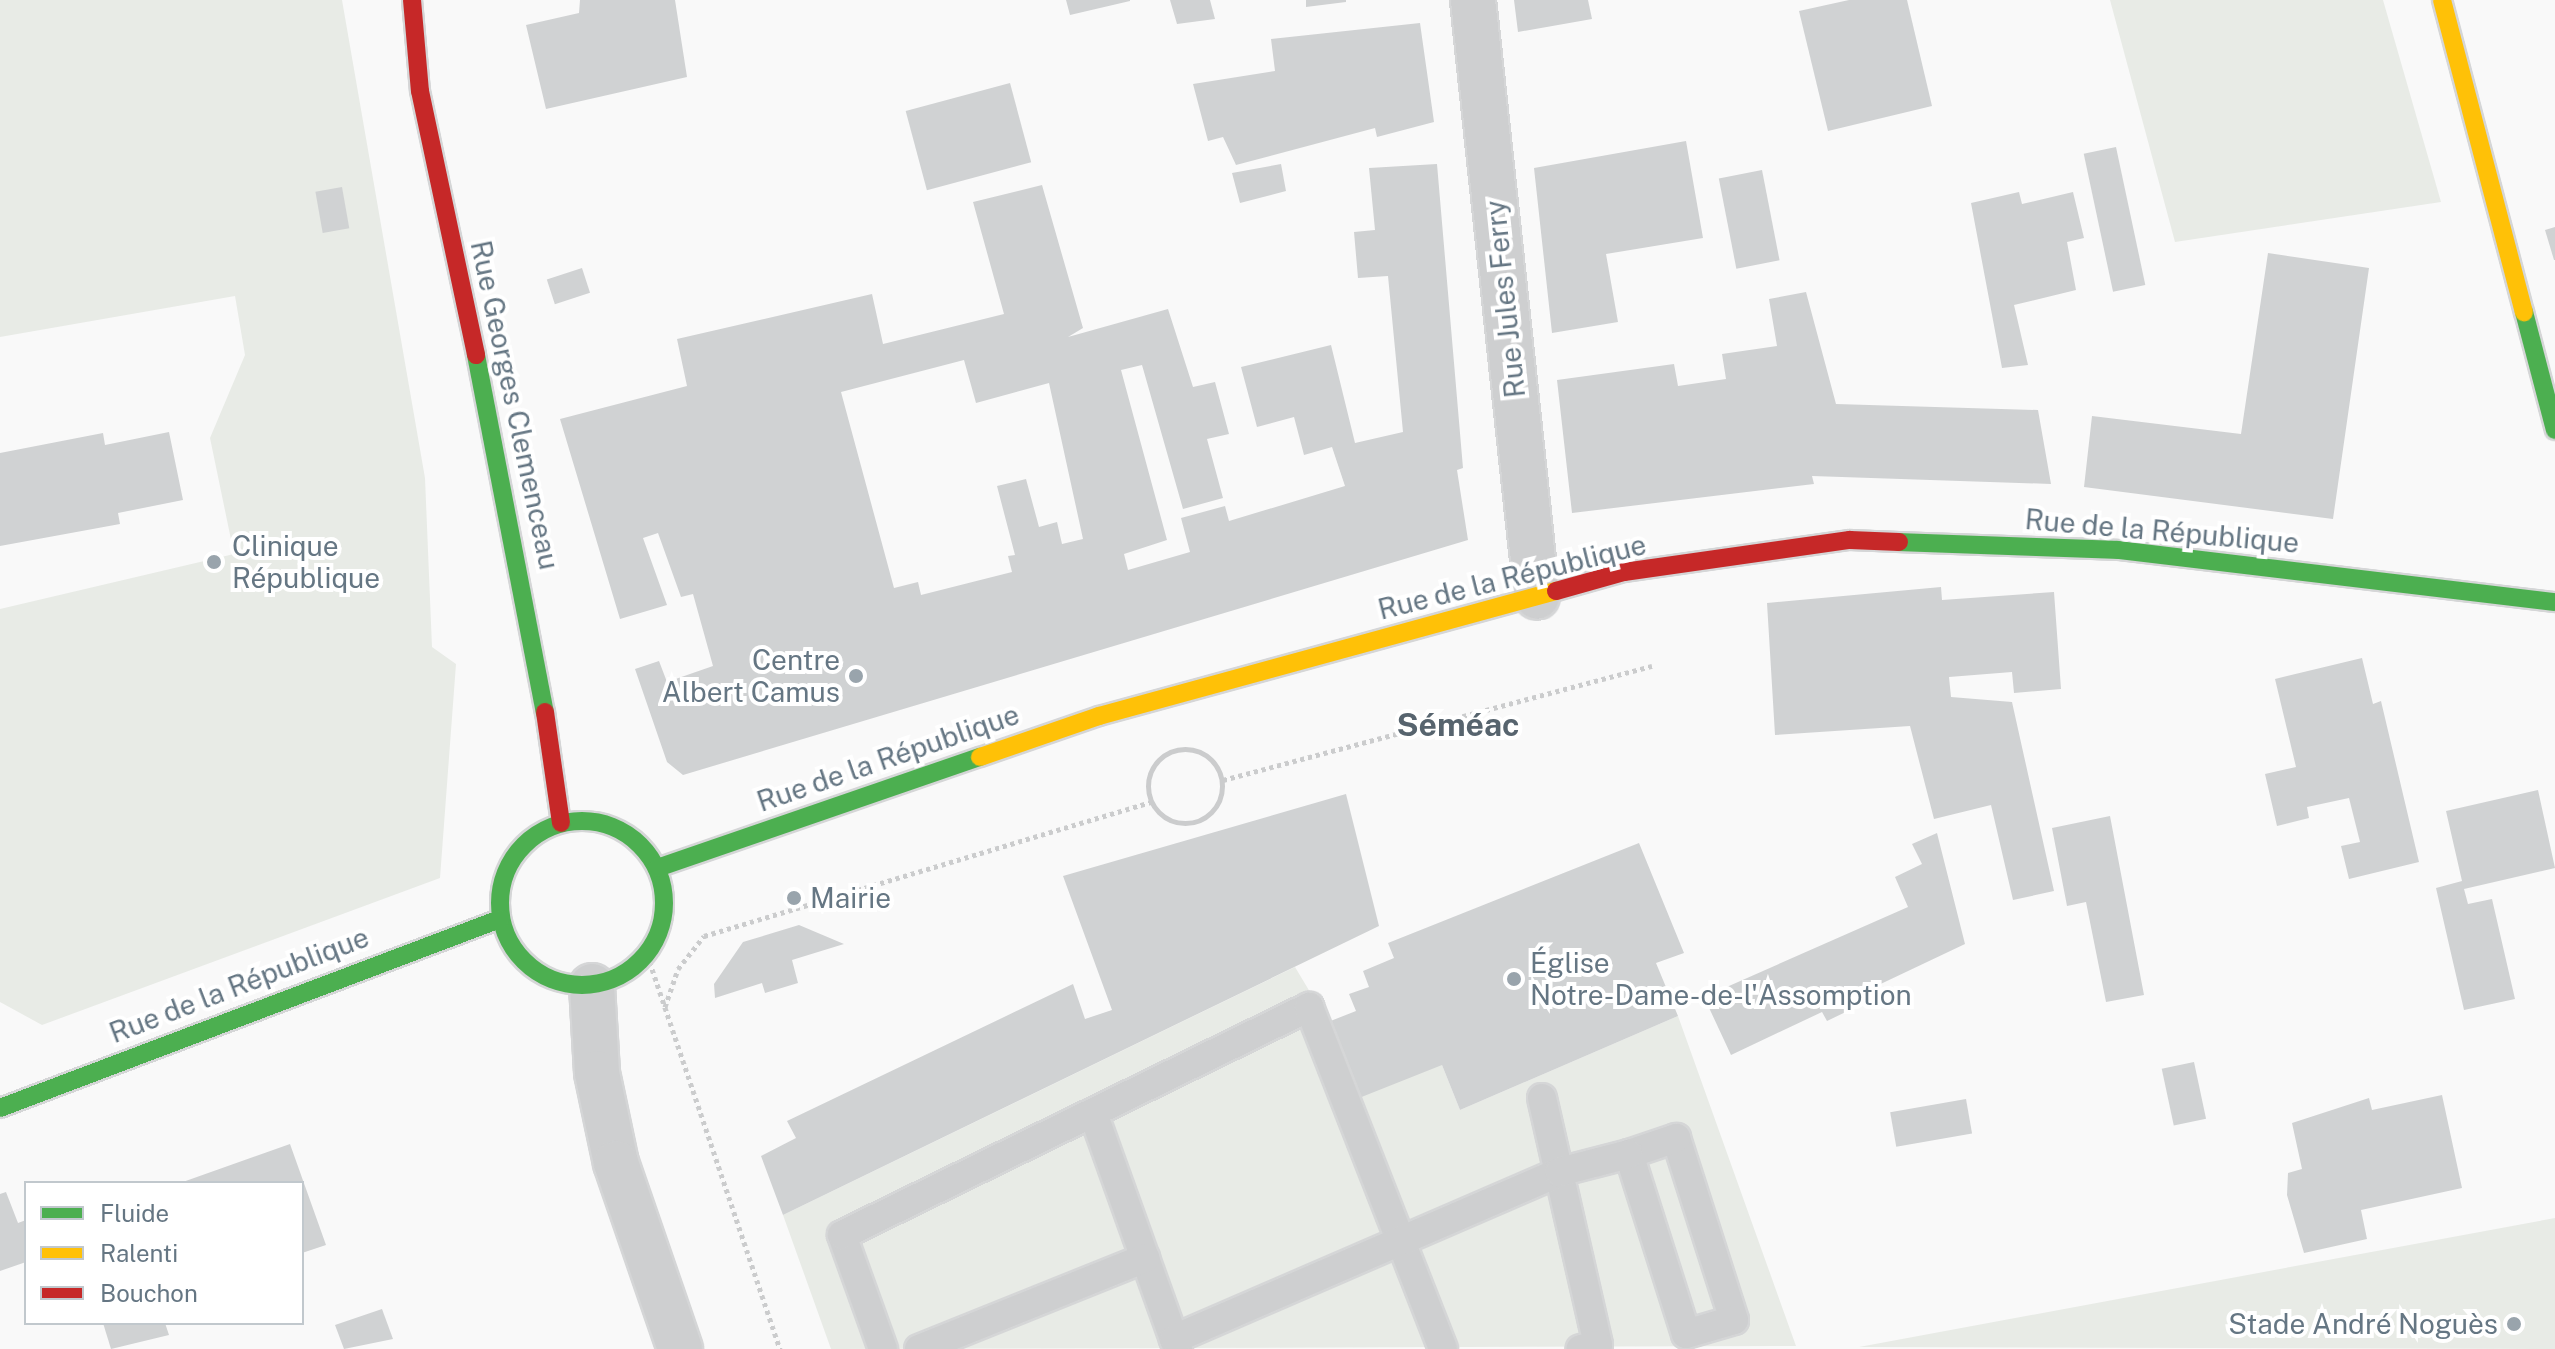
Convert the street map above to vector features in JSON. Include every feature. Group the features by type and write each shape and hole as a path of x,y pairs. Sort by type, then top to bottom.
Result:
{"street":[{"name":"Rue Georges Clemenceau","path":"412,0 420,91 534,632 561,823"},
{"name":"Rue Jules Ferry","path":"1473,0 1537,597"},
{"path":"2442,0 2555,430"},
{"name":"Rue de la République","path":"657,868 1099,716 1624,572 1850,540 2118,550 2555,602"},
{"path":"561,823 617,828 657,868 665,912 647,954 613,980 592,986 544,977 523,962 500,919 513,860 538,833 561,823"},
{"name":"Rue de la République","path":"0,1108 500,919"},
{"path":"592,986 597,1073 616,1163 680,1349"}],"lane":[{"path":"883,1349 842,1235 1309,1007 1443,1349"},
{"path":"1542,1098 1598,1345 1580,1349"},
{"path":"1093,1113 1176,1344 1401,1240 1559,1172 1676,1138 1734,1320 1686,1334 1629,1154"},
{"path":"919,1349 1145,1258"}],"path":[{"path":"1223,780 1652,666"},
{"path":"1175,749 1196,750 1223,780 1221,801 1207,818 1186,824 1165,818 1151,802 1151,771 1175,749"},
{"path":"665,1007 678,969 704,936 1151,802"},
{"path":"647,954 780,1349"}],"shaded area":[{"name":"Clinique République","path":"0,0 342,0 425,478 432,647 456,664 440,878 42,1025 0,1002 0,609 234,554 210,438 245,355 235,296 0,337"},
{"path":"2110,0 2383,0 2441,202 2175,242"},
{"path":"1295,967 1328,1022 1442,1065 1460,1110 1678,1016 1796,1346 831,1349 783,1215"},
{"path":"2555,1218 2555,1349 1859,1347"}],"building":[{"path":"580,0 675,0 687,77 546,109 526,25 579,13"},
{"path":"1066,0 1130,0 1130,1 1070,15"},
{"path":"1170,0 1210,0 1215,19 1177,24"},
{"path":"1306,0 1346,0 1346,2 1306,7"},
{"path":"1514,0 1588,0 1592,19 1518,32"},
{"path":"1849,0 1907,0 1932,106 1828,131 1799,11"},
{"path":"1420,23 1434,122 1377,137 1375,128 1236,165 1223,137 1208,141 1193,84 1275,71 1271,39"},
{"path":"1010,83 1031,162 927,190 906,111"},
{"path":"1686,141 1703,238 1606,254 1618,322 1552,333 1534,168"},
{"path":"2116,147 2145,285 2113,292 2084,154"},
{"path":"1281,164 1286,191 1240,203 1232,173"},
{"path":"1437,164 1463,468 1457,470 1468,540 683,775 667,762 635,669 659,661 667,682 713,666 693,594 681,597 658,533 643,538 667,605 620,619 560,419 687,386 677,339 872,294 883,344 1004,314 973,202 1042,185 1083,328 1068,337 1168,309 1193,387 1215,382 1229,434 1207,439 1223,498 1183,509 1142,365 1121,370 1167,540 1124,554 1128,570 1190,552 1181,518 1225,506 1229,521 1345,486 1332,447 1304,455 1294,417 1257,427 1241,367 1331,345 1355,443 1403,432 1388,276 1358,278 1354,232 1375,230 1369,168","holes":["964,360 976,403 1049,383 1083,539 1062,544 1057,522 1039,527 1026,479 997,486 1015,555 1008,556 1012,572 921,595 918,582 894,588 841,392"]},
{"path":"1762,170 1780,260 1736,269 1719,178"},
{"path":"342,187 349,228 323,233 315,192"},
{"path":"2019,192 2022,204 2073,192 2084,238 2067,242 2076,290 2014,305 2028,365 2002,368 1971,203"},
{"path":"2555,227 2555,260 2554,260 2545,230"},
{"path":"2268,253 2369,268 2333,519 2084,487 2092,416 2241,434"},
{"path":"582,268 590,293 555,304 547,279"},
{"path":"1806,292 1836,404 2038,410 2051,484 1812,476 1814,484 1572,513 1557,380 1674,364 1678,386 1726,379 1722,354 1777,346 1769,299"},
{"path":"169,432 183,500 118,513 120,524 0,546 0,453 103,433 105,445"},
{"path":"1941,587 1942,600 2054,592 2061,689 2014,693 2012,672 1949,677 1951,697 2012,702 2054,891 2013,900 1991,805 1934,819 1910,726 1775,735 1767,603"},
{"path":"2362,658 2373,704 2381,701 2419,862 2349,879 2341,846 2360,842 2349,798 2307,807 2309,818 2277,826 2265,774 2296,767 2275,679"},
{"path":"2538,790 2555,868 2464,889 2468,904 2492,899 2515,999 2464,1010 2436,888 2462,881 2446,811"},
{"path":"1346,794 1379,926 783,1215 761,1156 796,1138 787,1121 1073,984 1085,1019 1112,1010 1063,876"},
{"path":"2110,816 2144,995 2106,1002 2086,902 2067,906 2052,828"},
{"path":"1937,833 1965,944 1849,999 1854,1008 1827,1021 1822,1012 1731,1055 1704,997 1908,907 1895,877 1922,864 1912,844"},
{"name":"Église Notre-Dame-de-l'Assomption","path":"1639,843 1684,953 1656,963 1678,1016 1460,1110 1442,1065 1359,1098 1328,1022 1356,1011 1349,994 1369,987 1363,971 1394,958 1388,943"},
{"path":"799,925 844,944 792,960 798,983 765,993 762,983 715,998 714,984 743,942"},
{"path":"2194,1062 2206,1119 2174,1126 2162,1069"},
{"path":"2442,1095 2462,1188 2361,1210 2367,1239 2304,1253 2287,1195 2288,1173 2302,1169 2292,1123 2369,1098 2372,1110"},
{"path":"1966,1099 1972,1133 1896,1147 1890,1112"},
{"path":"290,1144 303,1181 186,1181"},
{"path":"304,1183 326,1245 304,1252"},
{"path":"6,1192 18,1223 24,1221 24,1263 0,1271 0,1194"},
{"path":"382,1309 393,1339 344,1349 335,1325"},
{"path":"104,1325 166,1325 169,1335 111,1349"}],"traffic: fast":[{"path":"2524,312 2555,430"},
{"path":"476,355 545,712"},
{"path":"1899,542 2118,550 2555,602"},
{"path":"657,868 980,757"},
{"path":"582,821 613,827 640,845 658,872 664,903 658,934 640,961 613,979 582,985 551,979 524,961 506,934 500,903 506,872 524,845 551,827 582,821"},
{"path":"0,1108 500,919"}],"traffic: slow":[{"path":"2442,0 2524,312"},
{"path":"980,757 1099,716 1556,591"}],"traffic: jam":[{"path":"412,0 420,91 476,355"},
{"path":"1556,591 1624,572 1850,540 1899,542"},
{"path":"545,712 561,823"}],"place":[{"name":"Clinique République","path":"214,562"},
{"name":"Centre Albert Camus","path":"856,676"},
{"name":"Mairie","path":"794,898"},
{"name":"Église Notre-Dame-de-l'Assomption","path":"1514,979"},
{"name":"Stade André Noguès","path":"2514,1324"}],"district":[{"name":"Séméac","path":"1458,725"}]}
